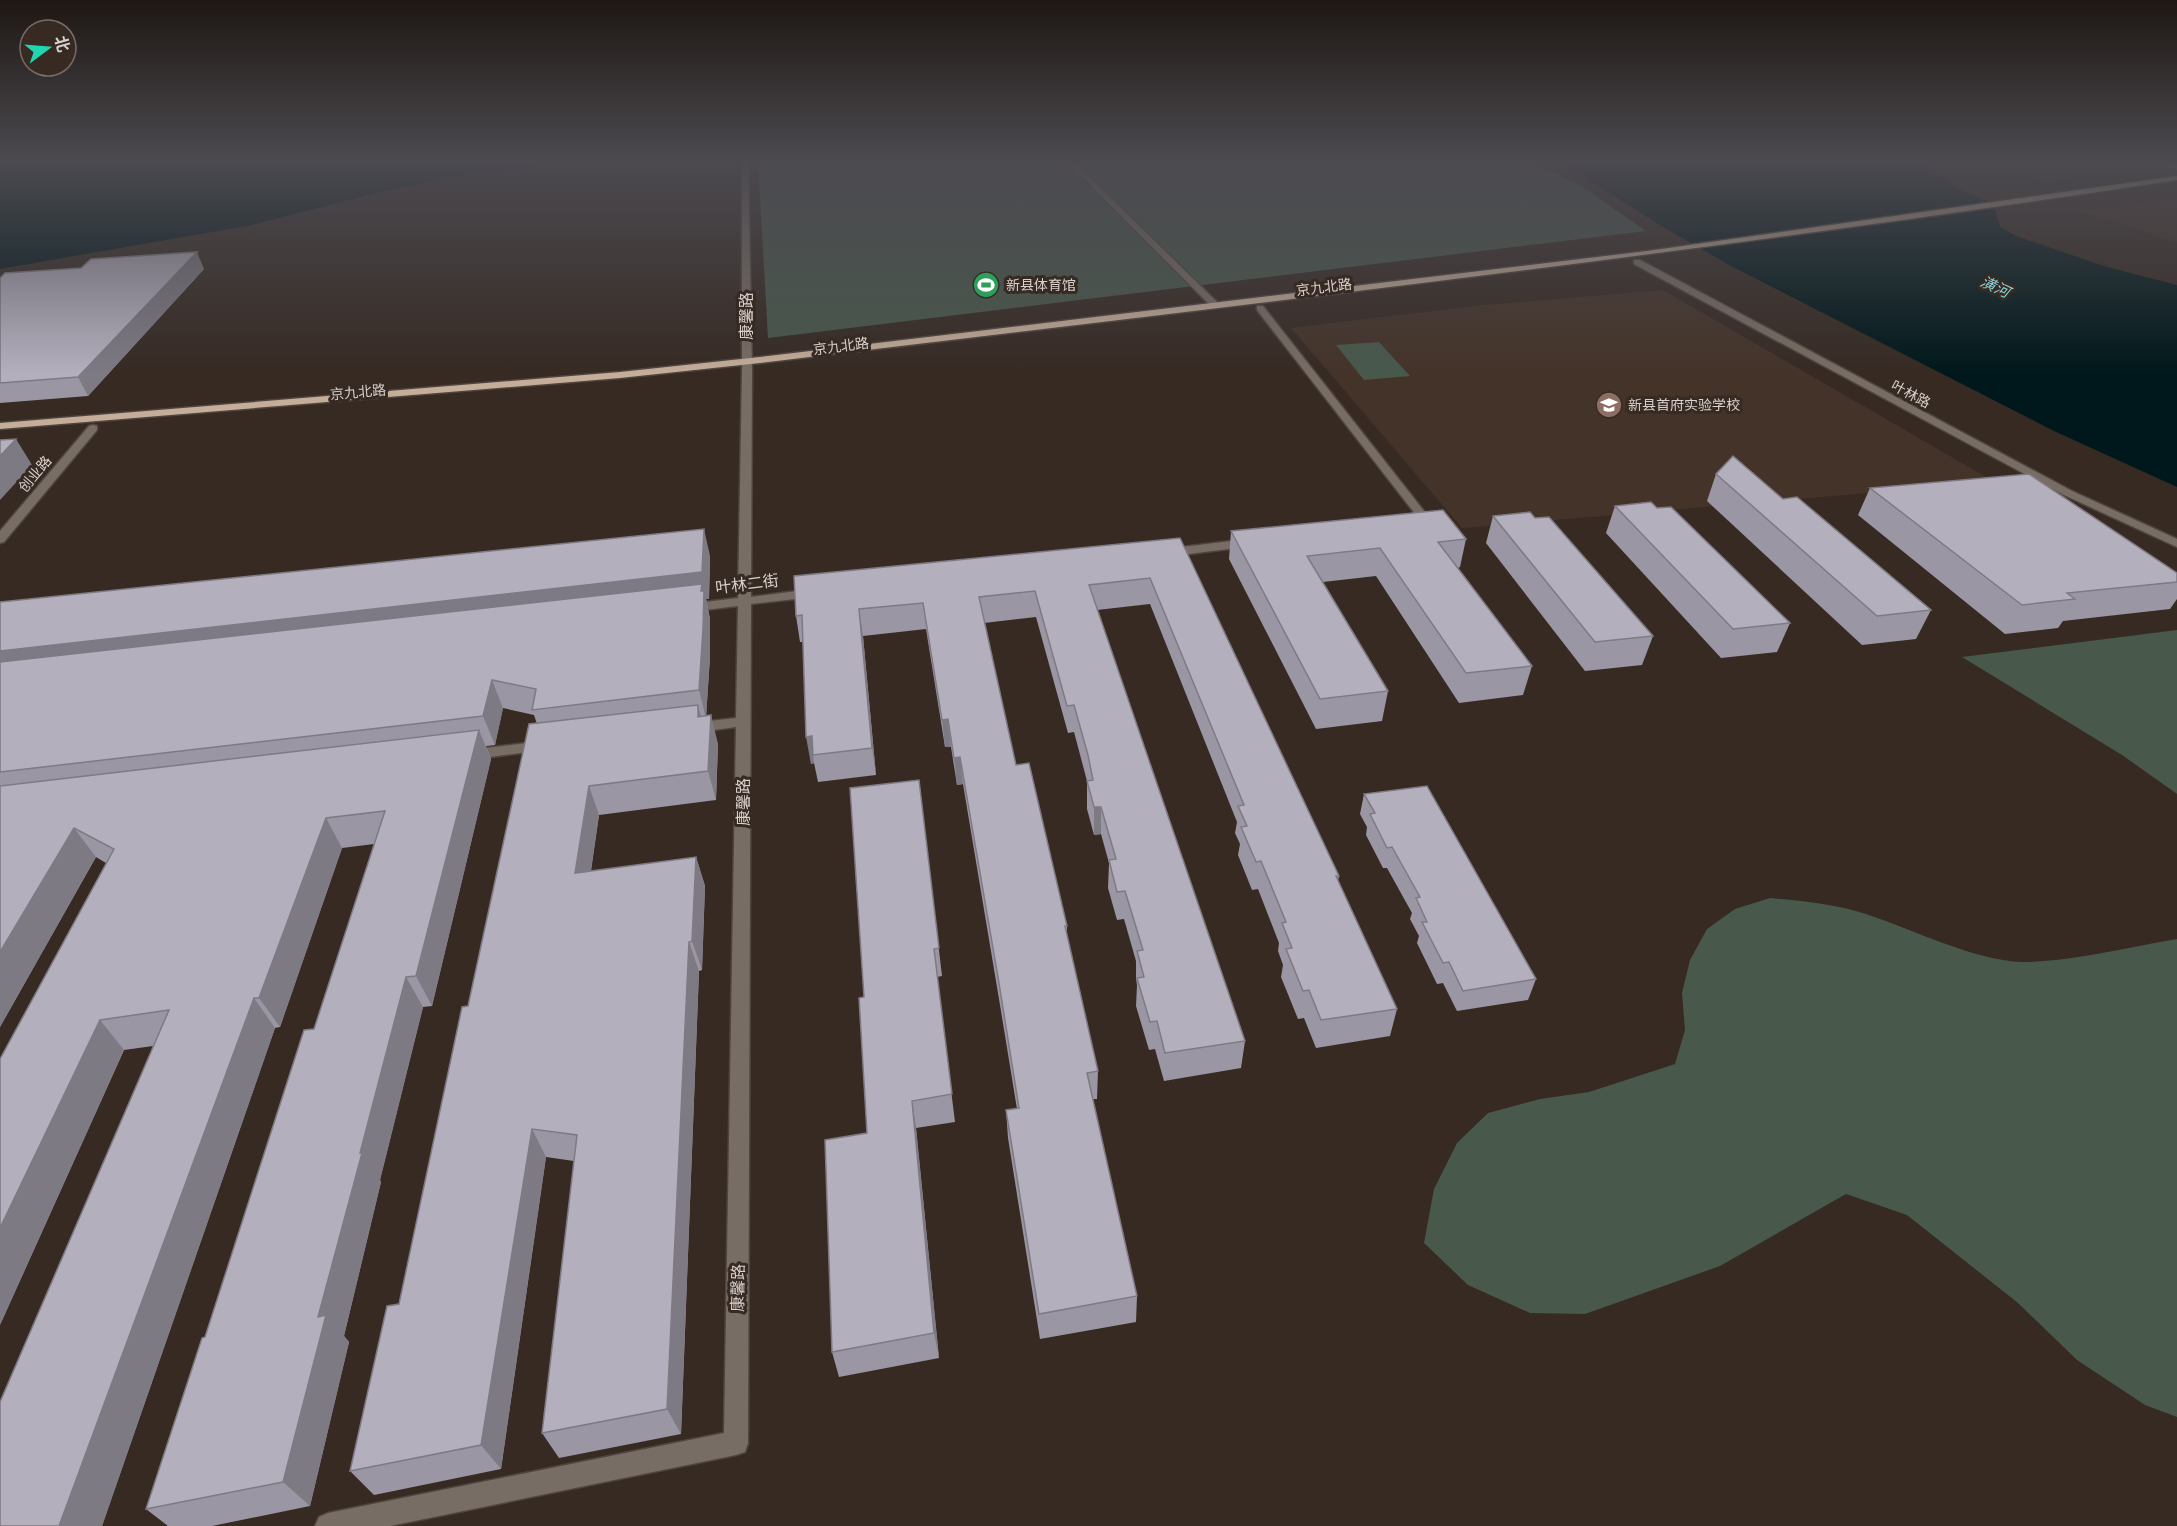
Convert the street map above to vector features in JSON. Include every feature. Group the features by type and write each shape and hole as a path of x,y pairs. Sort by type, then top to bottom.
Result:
{"main road":[{"name":"京九北路","path":"0,436 618,384 1215,305 1808,231"},
{"name":"京九北路","path":"0,426 608,376 747,367 1683,257 1865,231"}],"street":[{"name":"康馨路","path":"328,1526 736,1443 747,367 746,231"},
{"path":"1140,231 1215,305"},
{"name":"叶林路","path":"1636,262 2068,493 2177,543"},
{"path":"1260,308 1421,523"},
{"name":"创业路","path":"0,539 93,428"},
{"path":"1156,554 1262,541"},
{"name":"叶林二街","path":"674,609 827,592"},
{"path":"672,730 743,722"},
{"path":"448,757 554,744"}],"shaded area":[{"path":"2141,231 2177,231 2177,243"},
{"name":"新县首府实验学校","path":"1663,290 1995,482 1462,528 1291,328 1484,305"}],"green space":[{"path":"762,231 1644,231 768,338"},
{"path":"1379,342 1410,376 1364,380 1336,345"},
{"path":"2177,630 2177,794 2122,755 1962,657"},
{"path":"1770,898 1820,903 1857,911 1965,951 2022,962 2060,960 2177,939 2177,1417 2145,1405 2077,1360 2018,1303 1907,1215 1846,1194 1720,1266 1585,1314 1530,1313 1468,1285 1424,1243 1434,1189 1457,1143 1488,1113 1540,1099 1589,1092 1675,1064 1685,1030 1682,993 1690,960 1707,929 1735,909"}],"water":[{"path":"0,231 216,231 0,269"},
{"name":"潢河","path":"1671,231 2007,231 2107,267 2177,285 2177,487 2054,431 1733,267"}],"building":[{"path":"197,252 78,377 0,383 0,278 5,273 81,268 91,259"},
{"path":"16,439 0,456 0,440"},
{"path":"1733,456 1783,499 1797,497 1931,610 1877,616 1716,474"},
{"path":"2029,474 2177,573 2177,582 2067,593 2075,599 2022,605 1870,488"},
{"path":"1651,502 1657,508 1671,507 1790,623 1733,629 1615,506"},
{"path":"1443,510 1466,539 1438,542 1532,666 1466,673 1380,548 1307,556 1388,691 1320,699 1231,531"},
{"path":"1530,512 1535,518 1549,517 1653,636 1595,642 1493,516"},
{"path":"704,529 702,572 0,651 0,602"},
{"path":"1180,538 1339,876 1336,876 1397,1009 1321,1020 1309,990 1303,991 1286,949 1292,948 1282,923 1286,922 1261,861 1256,862 1241,827 1247,826 1238,806 1244,805 1150,578 1089,585 1245,1041 1165,1053 1157,1021 1150,1022 1137,978 1144,977 1137,951 1143,950 1125,891 1117,892 1109,860 1116,859 1101,807 1094,807 1087,781 1093,780 1088,755 1074,705 1067,706 1035,591 979,597 1016,765 1029,763 1067,926 1065,926 1098,1071 1087,1073 1137,1296 1039,1314 1006,1110 1019,1108 998,977 960,757 954,758 948,719 942,720 923,603 859,609 872,748 813,755 812,736 806,737 802,615 796,616 794,576"},
{"path":"702,584 701,591 704,591 703,629 699,690 532,710 536,689 492,680 483,716 0,772 0,662"},
{"path":"698,705 698,717 711,715 708,771 589,786 575,873 696,857 692,941 689,942 667,1409 542,1433 577,1135 532,1129 481,1445 350,1471 387,1306 399,1304 462,1007 468,1006 529,724"},
{"path":"479,730 416,976 406,977 360,1153 362,1153 318,1317 326,1315 283,1482 146,1509 202,1338 205,1337 304,1030 314,1029 385,811 326,818 259,998 254,998 59,1526 0,1526 0,1402 169,1010 100,1020 0,1228 0,1059 114,849 74,828 0,952 0,786"},
{"path":"919,780 939,948 934,949 952,1094 912,1101 934,1333 832,1352 825,1140 867,1133 859,998 864,997 850,788"},
{"path":"1427,786 1536,979 1463,991 1449,962 1443,963 1422,922 1427,922 1416,898 1420,897 1392,847 1387,848 1370,814 1375,813 1364,794"}],"place":[{"name":"新县体育馆","path":"986,285"},
{"name":"新县首府实验学校","path":"1609,405"}]}
